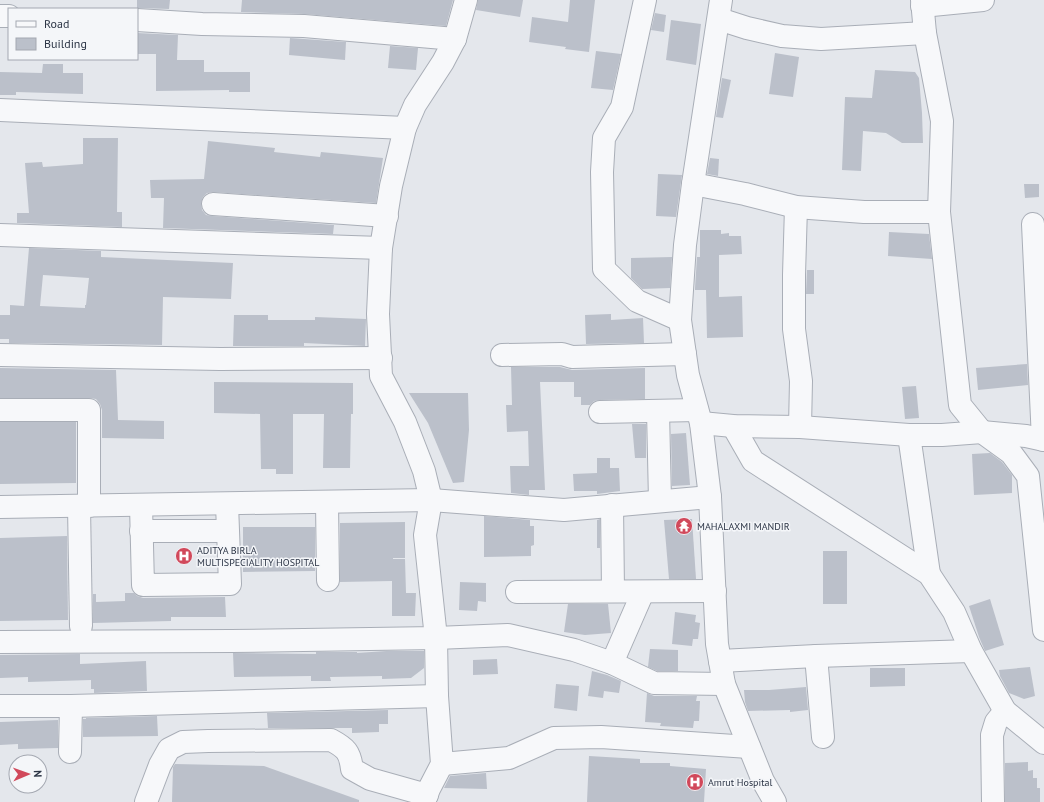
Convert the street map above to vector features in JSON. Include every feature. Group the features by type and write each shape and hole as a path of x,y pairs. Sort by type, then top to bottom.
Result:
{"street":[{"path":"146,802 160,765 169,749 183,742 331,740 343,746 351,759 352,769 370,779 425,798 442,764 437,696 436,638 425,535 431,500 421,464 405,422 382,376 378,314 381,248 391,186 405,128 415,105 443,62 455,39 466,0"},
{"path":"644,0 622,107 604,138 602,172 604,269 637,302 680,320"},
{"path":"983,0 922,3 925,33 942,121 939,212 960,405 982,432 1011,453 1028,476 1044,630"},
{"path":"775,802 763,781 724,684 717,644 710,497 699,417 688,375 680,320 685,245 720,9 747,28 782,36 821,39 925,33"},
{"path":"138,20 202,24 304,26 455,39"},
{"path":"0,110 405,128"},
{"path":"693,184 745,194 796,207 864,212 939,212"},
{"path":"213,204 387,216"},
{"path":"796,207 794,328 801,381 800,427"},
{"path":"600,412 658,410 699,417 733,426 800,427 909,435 942,435 982,432 1026,436 1043,440 1033,224"},
{"path":"0,235 381,248"},
{"path":"502,355 562,354 572,357 685,354"},
{"path":"0,355 220,359 380,358"},
{"path":"0,410 89,410 84,506 82,626"},
{"path":"658,410 660,501"},
{"path":"733,426 753,461 928,574 954,612 971,652 1005,711 1044,743"},
{"path":"909,435 928,574"},
{"path":"0,507 431,500 564,510 710,497"},
{"path":"327,502 328,580"},
{"path":"141,505 143,585 230,584 227,504"},
{"path":"612,505 613,591"},
{"path":"141,531 227,531"},
{"path":"517,592 715,591"},
{"path":"612,663 643,592"},
{"path":"0,642 231,641 436,638 508,635 574,650 612,663 654,683 724,684"},
{"path":"720,661 816,656 971,652"},
{"path":"816,656 823,737"},
{"path":"0,706 71,706 437,696"},
{"path":"70,752 71,706"},
{"path":"993,802 992,735 996,722 1005,711"},
{"path":"442,764 509,758 554,738 601,737 749,747"}],"building":[{"path":"137,0 170,0 169,9 137,8"},
{"path":"242,0 453,0 446,26 305,14 241,12"},
{"path":"478,0 523,0 520,17 476,10"},
{"path":"570,0 595,0 589,52 529,42 532,17 568,22"},
{"path":"655,13 666,15 664,32 651,30"},
{"path":"671,20 701,24 696,65 666,60"},
{"path":"138,33 178,35 177,60 204,60 204,72 250,72 250,92 229,92 229,90 156,91 156,54 138,54"},
{"path":"290,38 346,42 345,60 289,55"},
{"path":"390,46 418,48 416,70 388,68"},
{"path":"596,51 621,54 613,90 591,88"},
{"path":"775,53 799,57 793,97 769,94"},
{"path":"43,64 63,64 63,73 83,73 83,94 16,92 16,95 0,95 0,72 42,73"},
{"path":"875,70 915,72 919,78 923,143 902,143 886,133 863,131 861,171 842,170 845,97 872,98"},
{"path":"722,78 731,80 723,118 716,117"},
{"path":"83,138 118,138 117,212 122,212 122,227 17,223 17,213 29,213 25,163 42,162 43,167 83,164"},
{"path":"208,141 275,148 274,152 320,157 321,152 383,158 376,203 213,192 207,193 203,197 201,203 202,210 206,215 334,225 333,234 163,228 164,198 151,198 150,180 204,179"},
{"path":"710,158 719,159 718,176 707,174"},
{"path":"658,174 682,175 676,217 656,216"},
{"path":"1024,184 1039,184 1039,197 1025,198"},
{"path":"700,230 721,230 721,234 729,233 729,236 741,236 742,254 719,255 719,297 742,296 743,337 707,338 706,290 695,290 697,257 700,257"},
{"path":"889,232 929,234 932,259 888,256"},
{"path":"29,248 101,251 101,257 233,263 231,299 163,297 162,345 9,343 9,339 0,339 0,315 10,315 10,305 24,306","holes":["43,275 89,278 85,308 40,306"]},
{"path":"672,257 670,288 642,289 631,278 631,258"},
{"path":"807,270 814,270 814,294 806,294"},
{"path":"611,314 611,320 643,318 644,343 586,344 585,315"},
{"path":"234,315 268,315 268,320 315,320 315,317 366,319 365,346 304,343 304,346 233,346"},
{"path":"1027,364 1028,385 978,390 976,368"},
{"path":"511,367 560,367 572,370 645,368 645,399 600,400 594,401 590,405 581,405 581,397 574,397 574,382 540,382 545,490 529,490 529,495 511,493 510,466 529,466 528,431 507,432 506,405 512,405"},
{"path":"0,368 116,370 118,420 164,421 164,439 102,438 102,410 96,399 0,398"},
{"path":"214,382 353,383 350,468 323,468 324,414 293,414 293,474 276,474 276,469 261,469 260,414 214,413"},
{"path":"916,386 919,418 905,419 902,387"},
{"path":"409,393 468,393 469,430 464,482 453,483 428,423"},
{"path":"0,422 76,422 76,483 0,484"},
{"path":"632,424 646,424 646,458 635,458"},
{"path":"686,433 690,485 672,486 671,434"},
{"path":"990,453 1002,462 1012,475 1012,493 974,495 972,454"},
{"path":"597,458 610,458 610,468 619,468 620,491 597,494 597,491 574,491 573,474 597,473"},
{"path":"484,516 530,520 530,526 534,526 534,545 531,546 531,556 484,557"},
{"path":"600,519 600,548 597,548 597,520"},
{"path":"692,519 696,579 669,579 664,520"},
{"path":"405,522 405,558 393,559 405,559 406,593 416,593 415,616 392,616 392,581 340,582 340,523"},
{"path":"243,527 315,527 315,571 243,572"},
{"path":"67,536 68,620 0,621 0,538"},
{"path":"823,551 847,551 847,604 823,604"},
{"path":"460,582 486,583 486,602 478,601 477,611 459,610"},
{"path":"125,593 134,593 143,598 225,597 226,617 171,617 171,621 93,623 93,594 96,594 96,602 125,601"},
{"path":"990,599 1004,645 985,651 969,606"},
{"path":"568,604 608,604 611,633 585,635 564,632"},
{"path":"675,612 696,615 695,622 700,623 698,639 693,639 692,646 672,644"},
{"path":"650,649 678,650 678,671 657,671 648,667"},
{"path":"424,651 424,668 411,678 382,679 382,676 330,677 331,681 311,681 311,676 234,677 233,653 316,654 316,652 357,653"},
{"path":"80,654 80,664 146,661 147,691 94,693 94,689 91,689 91,680 28,682 28,677 0,678 0,655"},
{"path":"497,659 498,674 473,675 473,660"},
{"path":"1030,667 1035,696 1024,699 1009,693 1000,676 999,670"},
{"path":"870,668 905,668 905,686 870,687"},
{"path":"592,671 621,681 619,693 604,691 603,698 588,696"},
{"path":"556,684 579,686 577,711 554,708"},
{"path":"806,687 808,710 790,712 790,710 748,711 745,702 744,690 769,690"},
{"path":"647,693 654,696 697,696 696,701 700,701 699,721 694,721 693,728 660,726 661,723 645,722"},
{"path":"388,710 388,724 379,724 379,732 352,733 352,728 268,728 267,713"},
{"path":"157,716 158,736 83,737 83,719 86,718"},
{"path":"58,720 58,748 18,749 18,744 0,745 0,722"},
{"path":"589,756 640,759 640,763 670,763 670,766 706,769 704,802 587,802"},
{"path":"1028,762 1028,771 1033,770 1033,778 1037,778 1037,788 1040,788 1040,802 1005,802 1005,763"},
{"path":"175,764 264,766 359,800 359,802 172,802 173,767"},
{"path":"486,773 487,789 444,788 450,776"}],"place":[{"name":"MAHALAXMI MANDIR","path":"684,526"},
{"name":"ADITYA BIRLA MULTISPECIALITY HOSPITAL","path":"184,556"},
{"name":"Amrut Hospital","path":"695,782"}]}
